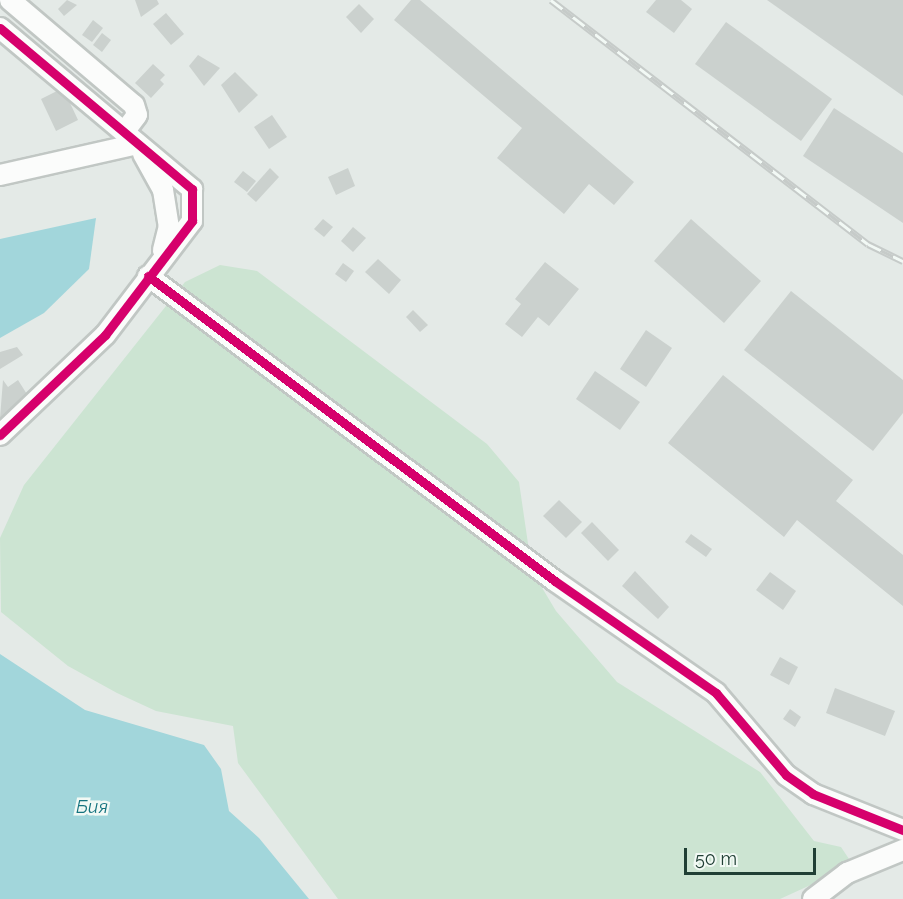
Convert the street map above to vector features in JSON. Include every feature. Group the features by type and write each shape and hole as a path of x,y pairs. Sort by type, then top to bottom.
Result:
{"street":[{"path":"10,0 134,105 137,115 131,138 163,190 169,226 161,258"},
{"path":"0,28 192,189 192,221 161,258 105,335 0,435"},
{"path":"0,174 131,138"},
{"path":"148,276 555,581 716,693 786,775 804,788 846,811 903,830"},
{"path":"813,899 847,873 903,850"}],"green space":[{"path":"220,265 257,271 487,444 519,482 532,571 556,611 617,682 760,772 814,841 841,847 849,859 839,872 780,899 338,899 238,763 233,726 156,711 117,693 68,666 1,612 0,538 24,485 185,282"}],"water":[{"path":"96,218 89,269 44,313 0,338 0,239"},
{"name":"Бия","path":"0,654 85,710 204,745 221,769 229,811 259,838 309,899 0,899"}],"building":[{"path":"67,0 77,5 64,16 58,9"},
{"path":"135,0 157,0 159,4 141,17"},
{"path":"411,0 420,0 634,182 614,205 589,184 564,214 497,158 522,128 394,20"},
{"path":"656,0 681,0 692,9 674,33 646,12"},
{"path":"767,0 903,0 903,96"},
{"path":"359,4 374,19 361,33 346,17"},
{"path":"166,13 184,34 171,45 153,24"},
{"path":"93,20 103,28 92,42 82,35"},
{"path":"726,22 832,99 801,141 695,64"},
{"path":"102,33 111,40 102,52 93,45"},
{"path":"198,55 220,68 204,86 189,66"},
{"path":"153,64 165,75 160,80 164,84 151,98 135,83"},
{"path":"235,72 258,95 239,113 221,85"},
{"path":"63,88 78,120 56,131 41,99"},
{"path":"834,108 903,153 903,223 803,156"},
{"path":"272,115 287,137 269,149 254,127"},
{"path":"270,168 279,177 256,202 247,194"},
{"path":"348,168 355,186 336,195 328,177"},
{"path":"243,171 256,181 247,192 234,182"},
{"path":"323,219 333,227 324,237 314,229"},
{"path":"691,219 761,281 724,323 654,261"},
{"path":"353,227 366,238 353,252 341,241"},
{"path":"378,259 401,280 389,294 365,272"},
{"path":"545,262 579,289 549,326 538,317 522,337 505,324 521,304 515,299"},
{"path":"343,263 354,271 346,282 335,274"},
{"path":"791,291 903,380 903,413 873,451 744,350"},
{"path":"413,310 428,325 420,332 406,317"},
{"path":"646,330 672,348 646,387 620,369"},
{"path":"17,347 23,355 0,369 0,352"},
{"path":"595,371 640,402 620,430 576,399"},
{"path":"723,375 853,480 836,501 903,555 903,606 797,520 784,537 668,443"},
{"path":"3,380 8,387 18,380 30,399 0,418"},
{"path":"559,500 582,522 566,538 543,516"},
{"path":"592,522 619,550 608,561 581,533"},
{"path":"691,534 712,549 706,557 685,542"},
{"path":"635,571 669,607 658,619 622,586"},
{"path":"770,572 796,591 783,610 756,590"},
{"path":"780,657 798,667 789,685 770,675"},
{"path":"835,688 895,711 885,736 826,713"},
{"path":"790,709 801,717 795,727 783,719"}],"railway":[{"path":"551,0 868,244 903,261"}],"cycle path":[{"path":"0,28 192,189 192,221 105,335 0,435"},
{"path":"148,276 555,581 716,693 786,775 813,794 903,830"}]}
